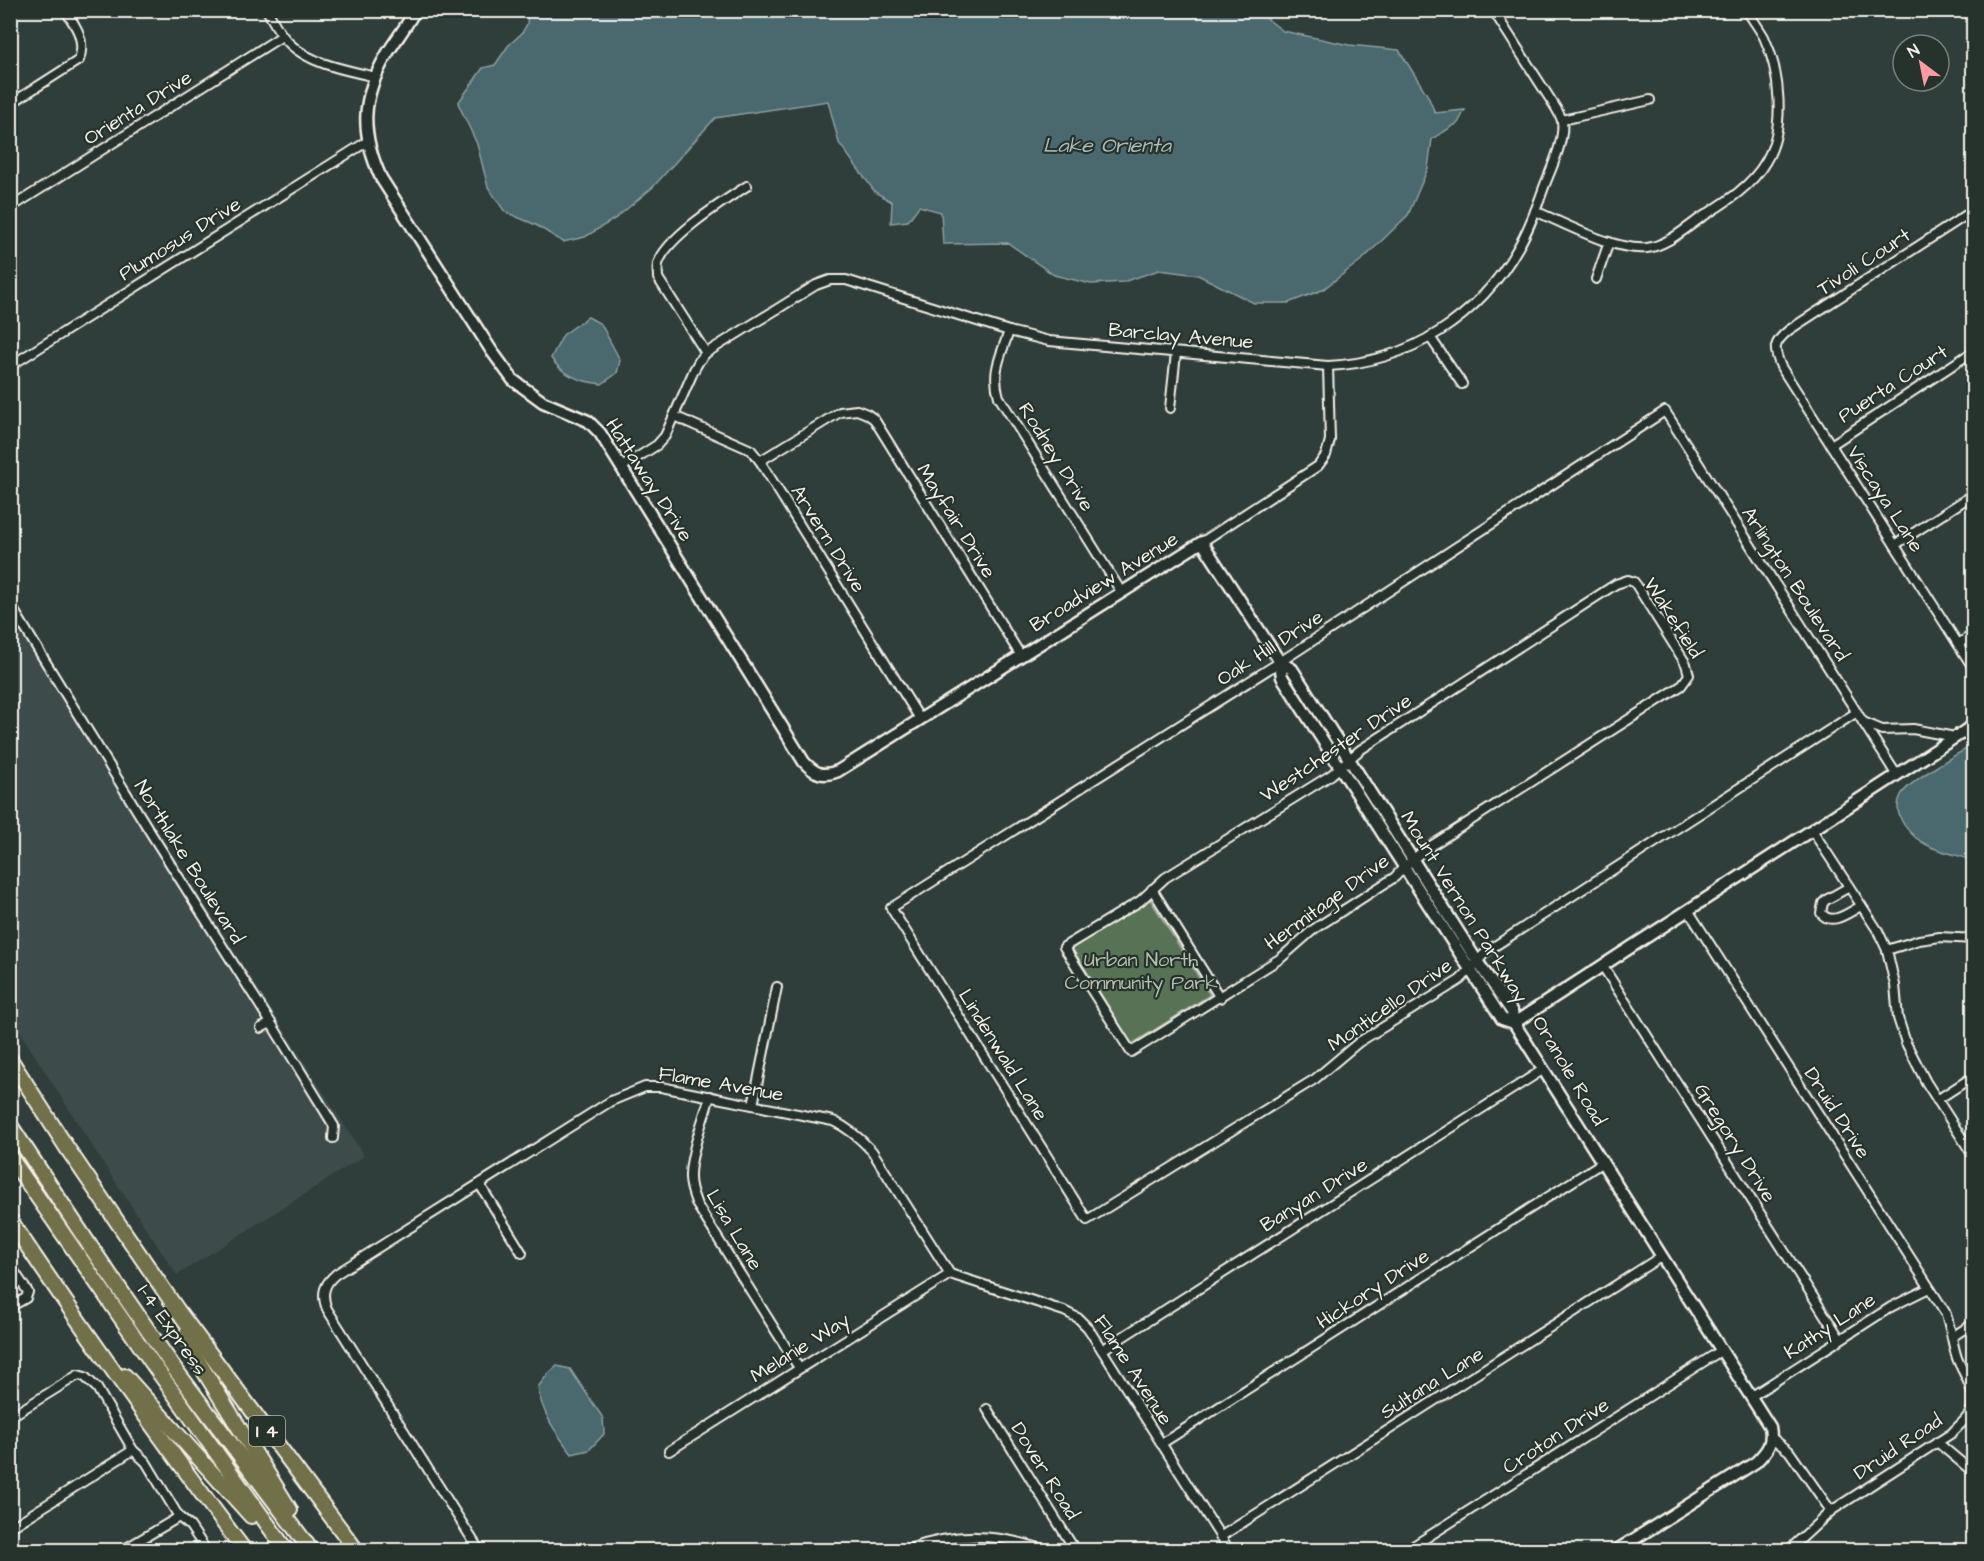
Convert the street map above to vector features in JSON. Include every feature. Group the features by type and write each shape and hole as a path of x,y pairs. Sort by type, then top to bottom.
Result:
{"highway":[{"name":"I 4","path":"10,1059 67,1149 178,1311 356,1551"},
{"name":"I-4 Express","path":"10,1125 174,1368 313,1551"},
{"name":"I-4 Express","path":"10,1157 284,1551"},
{"path":"10,1220 160,1438 244,1551"},
{"path":"178,1311 196,1358 313,1551"},
{"path":"84,1330 284,1551"}],"street":[{"path":"10,104 79,60 82,51 80,33 65,10"},
{"path":"267,10 282,36 292,47 332,66 375,77"},
{"name":"Hattaway Drive","path":"415,10 387,53 375,77 366,107 368,141 373,159 388,191 513,380 543,402 588,421 600,433 804,762 819,774"},
{"path":"1493,10 1562,120 1650,100"},
{"path":"1535,211 1609,242 1632,248 1650,248 1668,240 1728,201 1747,184 1766,163 1774,145 1777,127 1777,76 1763,36 1747,10"},
{"name":"Orienta Drive","path":"10,208 282,36"},
{"name":"Barclay Avenue","path":"622,468 657,445 665,436 694,370 706,353 816,285 830,280 846,280 1009,331 1049,340 1328,366 1348,365 1383,358 1409,349 1461,317 1482,298 1501,275 1520,245 1535,211 1556,156 1562,120"},
{"name":"Plumosus Drive","path":"10,366 368,141"},
{"path":"706,353 658,278 657,267 661,256 680,235 706,212 747,186"},
{"name":"Tivoli Court","path":"1776,344 1780,337 1789,330 1974,210"},
{"path":"1596,279 1609,242"},
{"name":"Rodney Drive","path":"1009,331 996,371 995,384 999,398 1122,593"},
{"path":"1430,337 1462,384"},
{"name":"Viscaya Lane","path":"1776,344 1776,354 1781,367 1974,669"},
{"name":"Puerta Court","path":"1831,445 1974,351"},
{"path":"1170,408 1176,353"},
{"name":"Broadview Avenue","path":"819,774 828,775 838,771 1122,593 1318,466 1326,455 1330,440 1328,366"},
{"name":"Mayfair Drive","path":"760,461 840,412 857,410 874,419 1021,656"},
{"name":"Oak Hill Drive","path":"891,908 1280,662 1665,411"},
{"name":"Arlington Boulevard","path":"1665,411 1896,774"},
{"name":"Arvern Drive","path":"674,416 751,450 760,461 920,719"},
{"path":"1895,545 1974,494"},
{"name":"Mount Vernon Parkway","path":"1202,542 1280,662 1282,677 1413,859 1502,1019 1514,1023"},
{"name":"Wakefield","path":"1628,580 1637,586 1686,664 1689,675"},
{"name":"Westchester Drive","path":"1131,1053 1064,947 1140,901 1175,872 1331,775 1360,750 1616,584 1628,580"},
{"name":"Northlake Boulevard","path":"10,604 334,1126 333,1138"},
{"path":"1958,644 1974,634"},
{"name":"Hermitage Drive","path":"1131,1053 1281,958 1321,924 1395,877 1413,859 1681,686 1689,675"},
{"name":"Monticello Drive","path":"1088,1220 1315,1079 1359,1042 1460,980 1473,965 1497,945 1857,712"},
{"path":"1863,722 1882,730 1913,729 1955,737"},
{"name":"Oranole Road","path":"1772,1438 1770,1427 1752,1396 1514,1023 1974,725"},
{"name":"Mount Vernon Parkway","path":"1345,763 1404,867 1473,965"},
{"path":"1812,830 1878,931 1887,950 1895,985 1898,1018 1906,1043 1937,1100 1974,1157"},
{"path":"1849,887 1826,900 1821,913 1830,920 1837,919 1861,906"},
{"path":"1152,890 1220,998"},
{"name":"Lindenwald Lane","path":"891,908 1088,1220"},
{"name":"Druid Drive","path":"1688,910 1945,1312 1952,1336"},
{"path":"1887,950 1919,940 1940,937 1974,939"},
{"name":"Gregory Drive","path":"1602,965 1840,1339"},
{"path":"753,1105 777,987"},
{"path":"261,1028 271,1023"},
{"name":"Banyan Drive","path":"1102,1350 1544,1069"},
{"path":"1937,1100 1974,1076"},
{"name":"Flame Avenue","path":"479,1551 327,1309 323,1299 324,1289 328,1281 336,1274 611,1101 645,1087 661,1087 710,1096 832,1121 846,1126 872,1151 950,1274 1064,1311 1078,1318 1088,1328 1228,1551"},
{"name":"Lisa Lane","path":"710,1096 691,1165 692,1192 697,1205 799,1368"},
{"name":"Hickory Drive","path":"1161,1444 1603,1162"},
{"path":"480,1185 522,1253"},
{"name":"Sultana Lane","path":"1220,1537 1662,1256"},
{"path":"10,1265 28,1292 26,1298 10,1307"},
{"name":"Melanie Way","path":"669,1451 950,1274"},
{"name":"Kathy Lane","path":"1752,1396 1891,1307 1929,1288"},
{"path":"1952,1336 1974,1323"},
{"name":"Druid Road","path":"1789,1551 1831,1511 1952,1433 1968,1416 1973,1404 1972,1391 1957,1357 1952,1336"},
{"name":"Croton Drive","path":"1407,1551 1722,1350"},
{"path":"10,1417 78,1375 85,1377 97,1388 133,1450 146,1462 179,1517 190,1526 206,1551"},
{"name":"Dover Road","path":"987,1409 1075,1551"},
{"path":"1617,1551 1756,1462 1767,1451 1772,1438 1789,1451 1831,1511"},
{"path":"1937,1442 1974,1473"},
{"path":"10,1528 133,1450"},
{"path":"123,1551 179,1517"},
{"path":"906,1551 926,1543 982,1536 1018,1541 1045,1551"},
{"path":"10,1546 13,1551"}],"shaded area":[{"path":"10,612 148,837 265,1021 255,1026 260,1034 270,1029 327,1119 328,1142 337,1144 337,1124 273,1016 155,832 79,707 364,1156 177,1275 11,1018"}],"green space":[{"name":"Urban North Community Park","path":"1150,899 1210,995 1132,1044 1072,948"}],"water":[{"name":"Lake Orienta","path":"528,11 1257,11 1283,31 1349,45 1399,50 1428,96 1435,113 1465,110 1458,123 1432,139 1428,168 1408,215 1364,258 1322,290 1288,303 1254,303 1198,275 1159,270 1123,282 1091,284 1054,275 1008,243 943,244 941,212 919,206 908,221 891,223 892,202 875,192 839,143 828,101 715,118 653,187 616,218 585,237 563,242 536,225 505,212 488,187 477,144 458,103 483,68 495,65 508,46 522,33 527,24"},
{"path":"588,317 601,324 620,360 617,373 602,384 573,377 551,358 563,335"},
{"path":"1973,746 1973,861 1934,848 1916,838 1904,825 1898,811 1898,803 1901,795 1913,783"},
{"path":"557,1366 570,1369 603,1418 604,1434 589,1450 572,1454 555,1431 542,1406 538,1387"}]}
